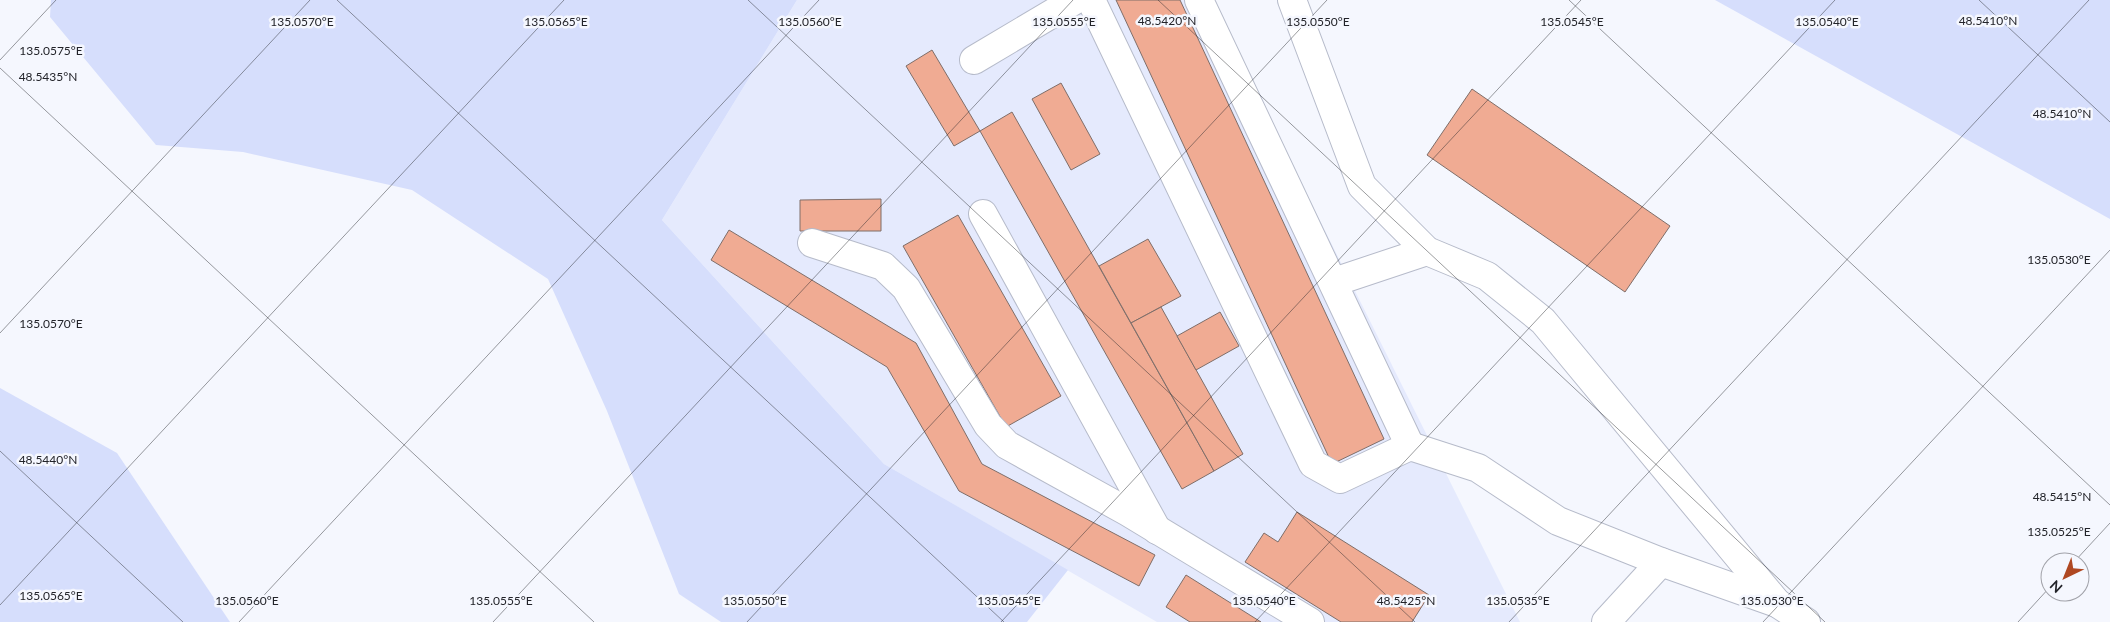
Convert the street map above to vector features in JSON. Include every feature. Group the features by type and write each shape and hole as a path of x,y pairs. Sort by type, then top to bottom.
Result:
{"lane":[{"path":"974,60 1074,0"},
{"path":"1091,0 1313,464 1340,479 1410,446 1478,468 1558,521 1661,562 1777,603 1806,622"},
{"path":"1199,0 1410,446"},
{"path":"1292,0 1362,186 1427,251 1487,276 1543,321 1777,603"},
{"path":"983,214 1157,530"},
{"path":"812,243 883,266 906,288 988,426 1007,444 1157,530 1310,622"},
{"path":"1334,282 1427,251"},
{"path":"1606,622 1661,562"}],"shaded area":[{"path":"51,0 797,0 662,220 884,464 1068,570 1027,622 721,622 679,594 607,411 548,279 412,190 243,152 156,145 50,17"},
{"path":"797,0 1210,0 1520,622 1157,622 884,464 662,220"},
{"path":"1715,0 2110,0 2110,219"},
{"path":"0,388 117,453 230,622 0,622"}],"building":[{"path":"1116,0 1180,0 1384,439 1332,464"},
{"path":"932,50 980,131 954,146 906,66"},
{"path":"1061,83 1100,154 1071,170 1032,99"},
{"path":"1472,89 1670,226 1625,292 1427,155"},
{"path":"1012,112 1214,471 1182,489 980,131"},
{"path":"881,199 881,231 800,231 800,200"},
{"path":"958,215 1061,396 1006,427 903,246"},
{"path":"729,230 916,343 982,464 1155,555 1139,586 959,491 887,367 711,260"},
{"path":"1148,239 1181,296 1131,323 1099,266"},
{"path":"1161,307 1243,454 1214,471 1131,323"},
{"path":"1220,312 1239,346 1196,370 1177,336"},
{"path":"1297,512 1429,595 1412,622 1341,622 1245,562 1264,533 1278,542"},
{"path":"1186,575 1261,622 1190,622 1166,607"}]}
